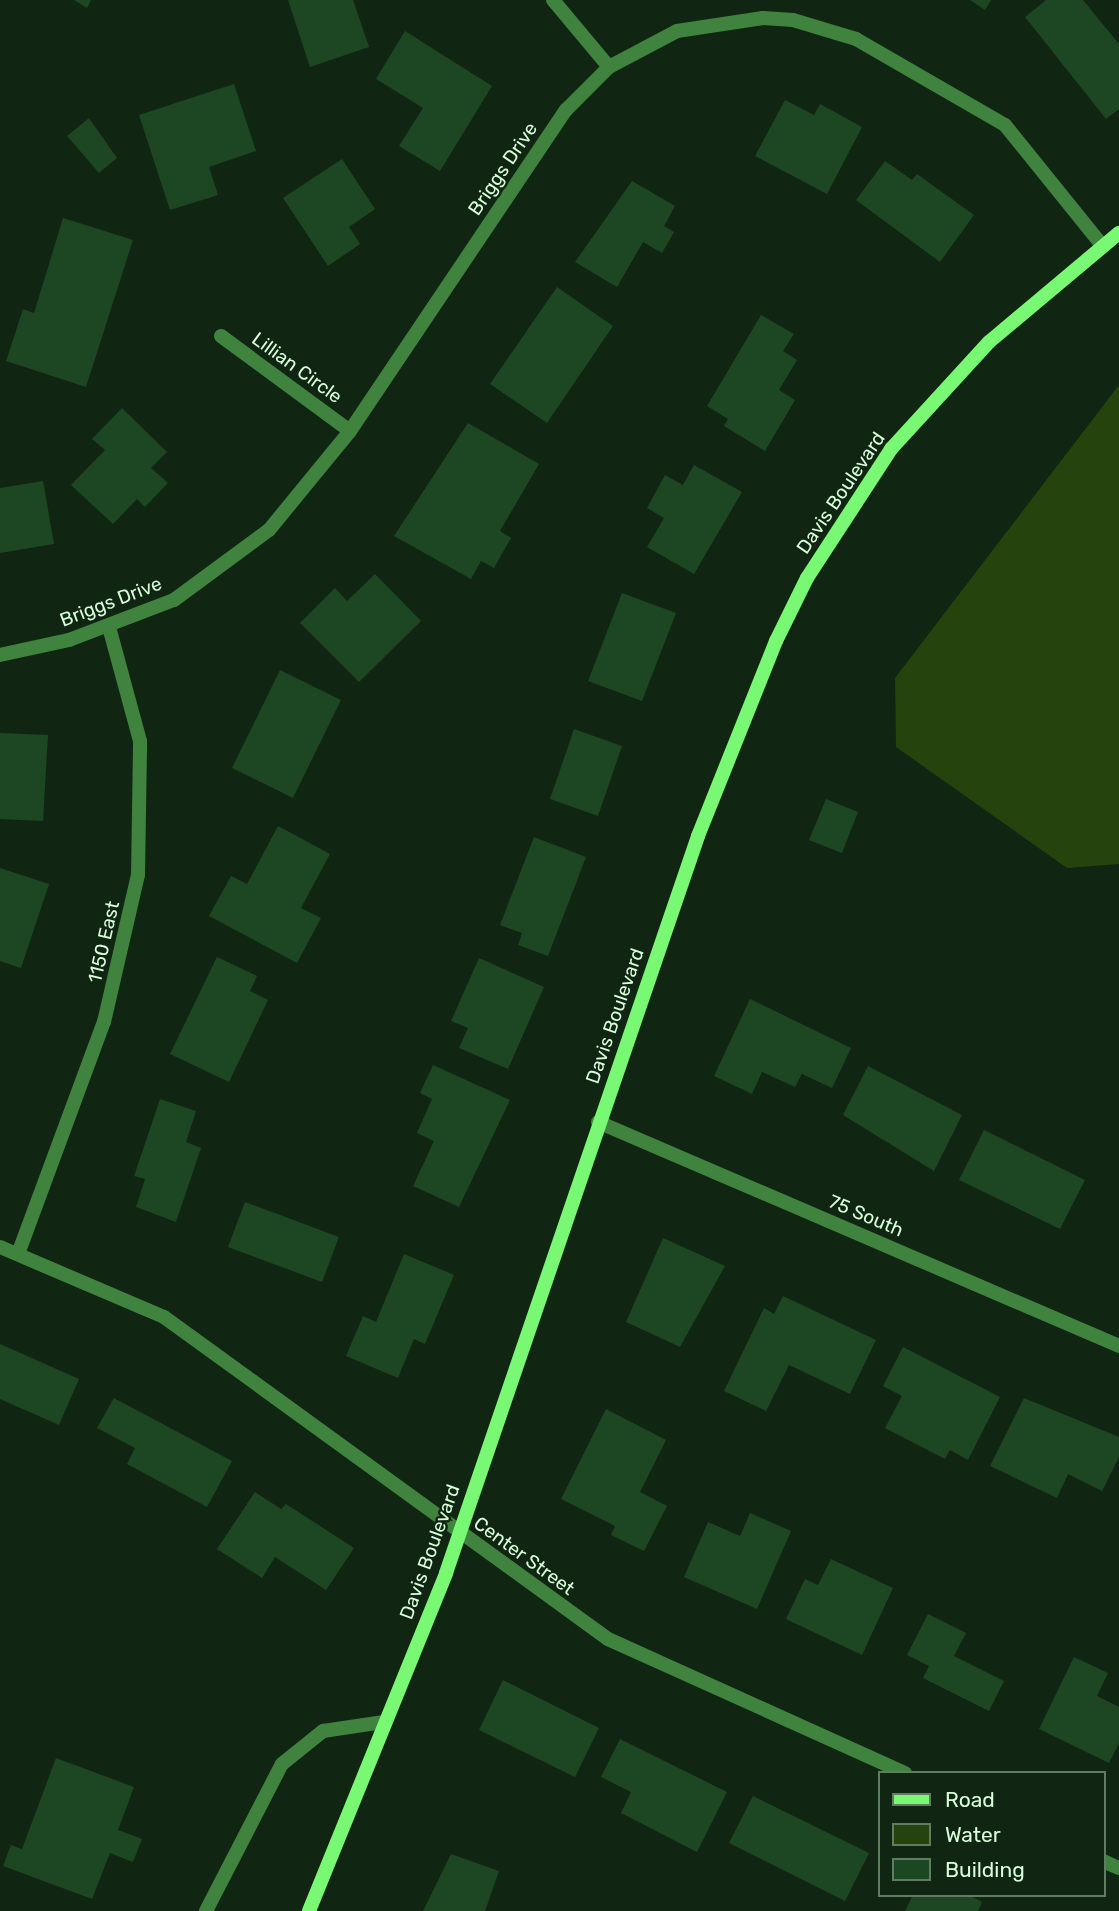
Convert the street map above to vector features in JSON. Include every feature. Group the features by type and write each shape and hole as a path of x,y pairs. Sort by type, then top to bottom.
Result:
{"street":[{"path":"554,0 610,67"},
{"name":"Briggs Drive","path":"0,654 109,627 174,600 239,556 297,503 351,431 560,118 610,67 653,42 704,23 763,18 825,28 885,54 1005,125 1102,245"},
{"name":"Davis Boulevard","path":"309,1911 459,1532 598,1122 722,772 807,578 891,449 940,393 1041,294 1119,233"},
{"name":"Lillian Circle","path":"221,336 351,431"},
{"name":"1150 East","path":"18,1254 104,1021 136,887 139,741 109,627"},
{"name":"75 South","path":"598,1122 1119,1346"},
{"name":"Center Street","path":"0,1247 164,1317 608,1639 901,1771"},
{"path":"206,1911 282,1764 323,1731 384,1722"}],"water":[{"path":"1119,385 1119,864 1067,868 896,747 895,678"}],"building":[{"path":"74,0 91,0 87,8"},
{"path":"288,0 353,0 369,47 310,67"},
{"path":"970,0 991,0 985,10"},
{"path":"1046,0 1083,0 1119,44 1119,109 1106,119 1025,17"},
{"path":"405,31 492,86 440,171 399,146 423,108 376,79"},
{"path":"234,84 256,151 209,167 218,195 170,210 139,115"},
{"path":"785,100 814,115 820,104 862,127 827,194 755,156"},
{"path":"89,118 117,158 99,173 67,136"},
{"path":"342,159 375,209 349,227 360,244 328,266 283,198"},
{"path":"885,161 912,180 917,174 974,215 940,262 856,200"},
{"path":"632,181 675,206 664,226 674,232 662,253 643,242 617,287 575,262"},
{"path":"63,218 133,240 86,387 6,361 23,309 34,313"},
{"path":"557,287 613,326 547,423 490,384"},
{"path":"761,315 794,334 783,351 797,360 779,390 795,400 765,451 724,426 728,419 707,406"},
{"path":"122,408 167,452 151,468 168,483 145,507 137,499 113,524 71,485 105,450 92,439"},
{"path":"468,423 539,464 500,531 511,538 494,568 481,561 471,579 394,536"},
{"path":"694,465 742,492 694,574 647,547 664,518 647,508 665,475 683,485"},
{"path":"43,481 54,544 0,553 0,488"},
{"path":"375,574 421,621 359,682 300,623 335,588 347,601"},
{"path":"622,593 676,613 642,701 588,681"},
{"path":"280,670 341,700 293,798 232,768"},
{"path":"574,729 622,746 598,816 550,799"},
{"path":"0,733 48,735 43,821 0,819"},
{"path":"826,799 858,812 842,853 809,840"},
{"path":"278,826 330,854 301,908 321,918 297,963 209,916 231,876 247,884"},
{"path":"534,837 586,857 548,956 518,945 522,933 500,925"},
{"path":"0,868 49,884 21,968 0,961"},
{"path":"217,957 257,976 250,991 268,1000 229,1082 170,1054"},
{"path":"479,958 544,987 508,1069 459,1048 468,1028 451,1021"},
{"path":"750,999 851,1048 832,1088 802,1074 795,1087 762,1072 752,1094 714,1076"},
{"path":"433,1065 510,1100 459,1207 413,1186 434,1141 417,1133 432,1099 420,1093"},
{"path":"868,1066 962,1115 934,1171 843,1115"},
{"path":"160,1099 196,1111 186,1142 201,1148 176,1222 136,1207 145,1179 134,1176"},
{"path":"984,1130 1085,1180 1060,1229 959,1180"},
{"path":"245,1202 339,1237 322,1282 228,1247"},
{"path":"663,1238 725,1266 680,1347 626,1322"},
{"path":"404,1254 454,1275 425,1344 414,1339 398,1378 346,1356 363,1316 376,1322"},
{"path":"783,1296 876,1340 850,1394 789,1365 766,1411 724,1391 764,1308 774,1314"},
{"path":"0,1344 79,1379 59,1425 0,1399"},
{"path":"903,1347 1000,1397 968,1460 950,1450 945,1459 885,1428 902,1396 883,1386"},
{"path":"114,1398 232,1461 207,1507 127,1464 135,1448 97,1428"},
{"path":"1024,1398 1119,1437 1119,1457 1102,1491 1068,1474 1057,1498 990,1466"},
{"path":"606,1409 666,1440 640,1492 667,1506 644,1551 611,1535 615,1526 561,1499"},
{"path":"255,1492 281,1509 286,1504 354,1548 326,1590 275,1557 262,1578 217,1549"},
{"path":"750,1513 791,1531 757,1609 684,1577 708,1522 740,1536"},
{"path":"831,1559 893,1588 862,1655 786,1619 805,1579 818,1585"},
{"path":"928,1614 966,1633 954,1656 1004,1681 989,1711 923,1678 929,1666 907,1655"},
{"path":"1074,1657 1108,1673 1097,1696 1119,1707 1119,1743 1109,1763 1039,1729"},
{"path":"503,1680 599,1728 575,1777 479,1730"},
{"path":"620,1739 727,1792 697,1852 621,1813 631,1792 601,1777"},
{"path":"56,1758 134,1787 118,1830 142,1839 133,1862 110,1853 92,1899 3,1866 11,1845 22,1849"},
{"path":"753,1796 869,1853 845,1901 729,1843"},
{"path":"451,1854 499,1871 485,1911 423,1911"},
{"path":"912,1897 973,1897 982,1902 978,1911 905,1911"}]}
